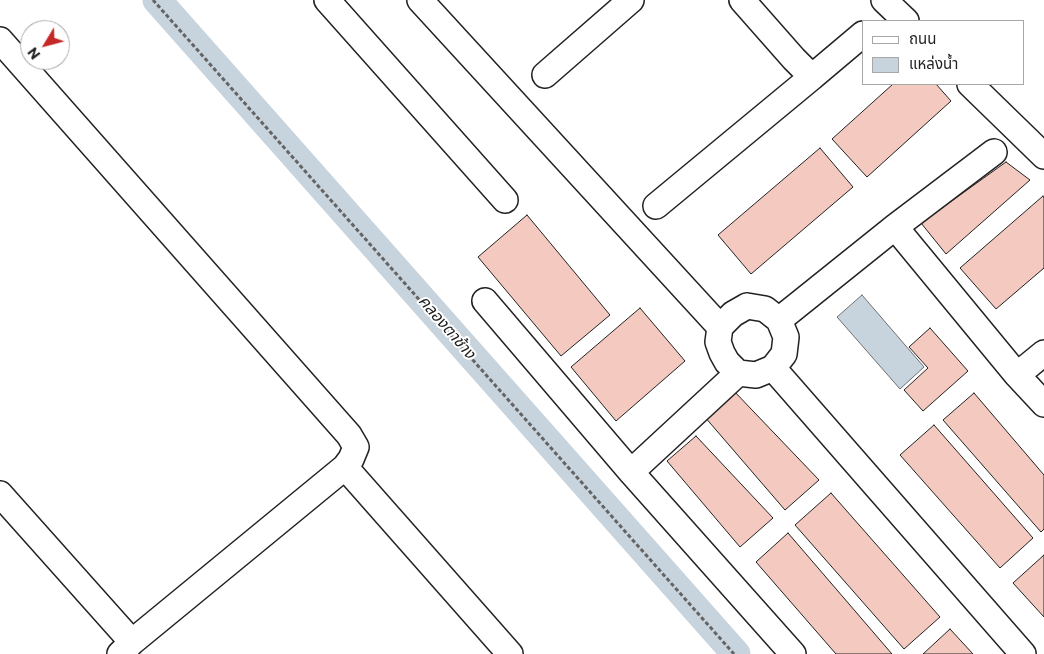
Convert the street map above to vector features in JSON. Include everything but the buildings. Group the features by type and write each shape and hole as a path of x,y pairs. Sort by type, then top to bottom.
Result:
{"street":[{"path":"327,0 505,200"},
{"path":"420,0 720,327"},
{"path":"545,75 631,0"},
{"path":"742,0 812,77"},
{"path":"884,0 905,20"},
{"path":"656,206 862,35"},
{"path":"0,40 349,435 356,447 345,467 126,648 0,494"},
{"path":"971,85 1044,156"},
{"path":"780,320 994,152"},
{"path":"896,228 1017,375 1044,404"},
{"path":"485,301 631,472 793,654"},
{"path":"748,306 765,309 780,320 786,336 784,354 773,368 756,375 738,372 727,362 722,353 718,342 720,327 733,314 748,306"},
{"path":"1017,375 1044,353"},
{"path":"773,368 1023,654"},
{"path":"631,472 738,372"},
{"path":"345,467 510,654"}],"path":[{"path":"153,0 734,654"}],"water":[{"path":"862,295 924,367 900,389 837,317"}],"waterway":[{"name":"คลองตาช้าง","path":"157,0 736,654"}]}
